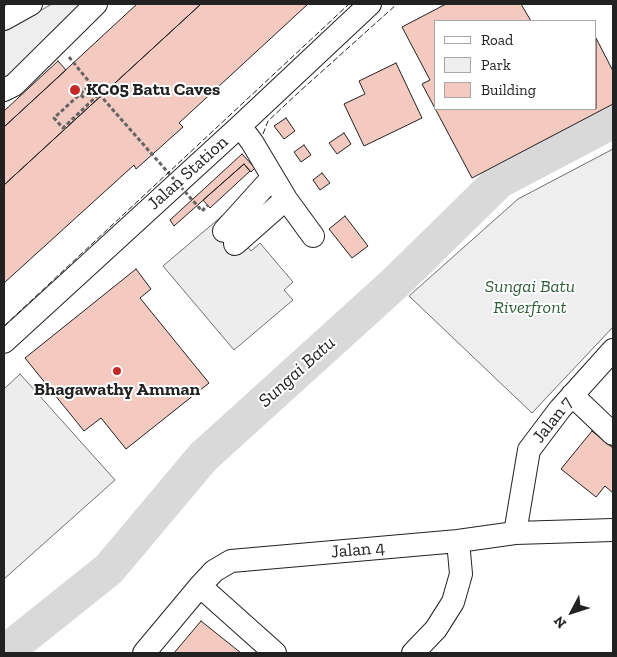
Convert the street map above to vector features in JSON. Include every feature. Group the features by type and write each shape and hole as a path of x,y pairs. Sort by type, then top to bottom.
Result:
{"street":[{"path":"4,18 31,4"},
{"path":"4,90 14,85 96,4"},
{"name":"Jalan Station","path":"4,342 370,4"},
{"path":"240,126 252,142 272,178 313,236"},
{"path":"272,178 229,238 286,199"},
{"name":"Jalan 7","path":"514,533 529,450 560,409 613,350"},
{"path":"572,395 613,434"},
{"name":"Jalan 4","path":"144,653 214,571 231,561 458,541 514,533 613,530"},
{"path":"413,653 436,629 453,602 460,574 458,541"},
{"path":"200,586 275,653"}],"path":[{"path":"67,56 92,84 54,118 63,128 99,94"},
{"path":"80,94 84,98 94,89 202,211 208,205"}],"green space":[{"path":"52,4 85,4 4,79 4,31"},
{"name":"Sungai Batu Riverfront","path":"613,149 613,327 532,413 409,296 518,199"}],"shaded area":[{"path":"222,216 251,251 260,243 293,282 284,290 293,300 234,350 163,266"},
{"path":"20,374 115,480 4,579 4,389"}],"building":[{"name":"KC05 Batu Caves","path":"137,4 201,4 4,185 4,127"},
{"path":"201,4 308,4 179,123 183,127 136,169 134,165 4,283 4,185"},
{"path":"446,4 521,4 530,20 434,20 434,107 422,84 430,80 402,27"},
{"path":"597,40 613,71 613,104 472,178 436,110 597,110"},
{"path":"58,61 66,70 4,127 4,111"},
{"path":"396,63 422,118 364,146 344,104 365,94 359,81"},
{"path":"286,118 295,131 284,139 274,126"},
{"path":"344,133 351,144 337,154 329,143"},
{"path":"304,145 311,155 301,162 294,152"},
{"path":"242,154 255,168 251,172 244,164 174,226 170,220"},
{"path":"244,164 250,171 210,208 203,200"},
{"path":"322,173 330,183 320,190 313,180"},
{"path":"345,216 368,246 352,258 329,229"},
{"name":"Bhagawathy Amman","path":"136,269 151,289 140,298 209,383 126,449 101,418 84,431 25,358"},
{"path":"592,431 613,448 613,493 605,486 596,497 561,469"},
{"path":"201,621 241,653 174,653"}],"waterway":[{"name":"Sungai Batu","path":"4,653 109,569 203,457 395,283 499,181 613,121"}],"fence":[{"path":"4,326 349,4"},
{"path":"263,134 268,121 397,4"}],"place":[{"name":"KC05 Batu Caves","path":"75,90"},
{"name":"Bhagawathy Amman","path":"117,371"}]}
